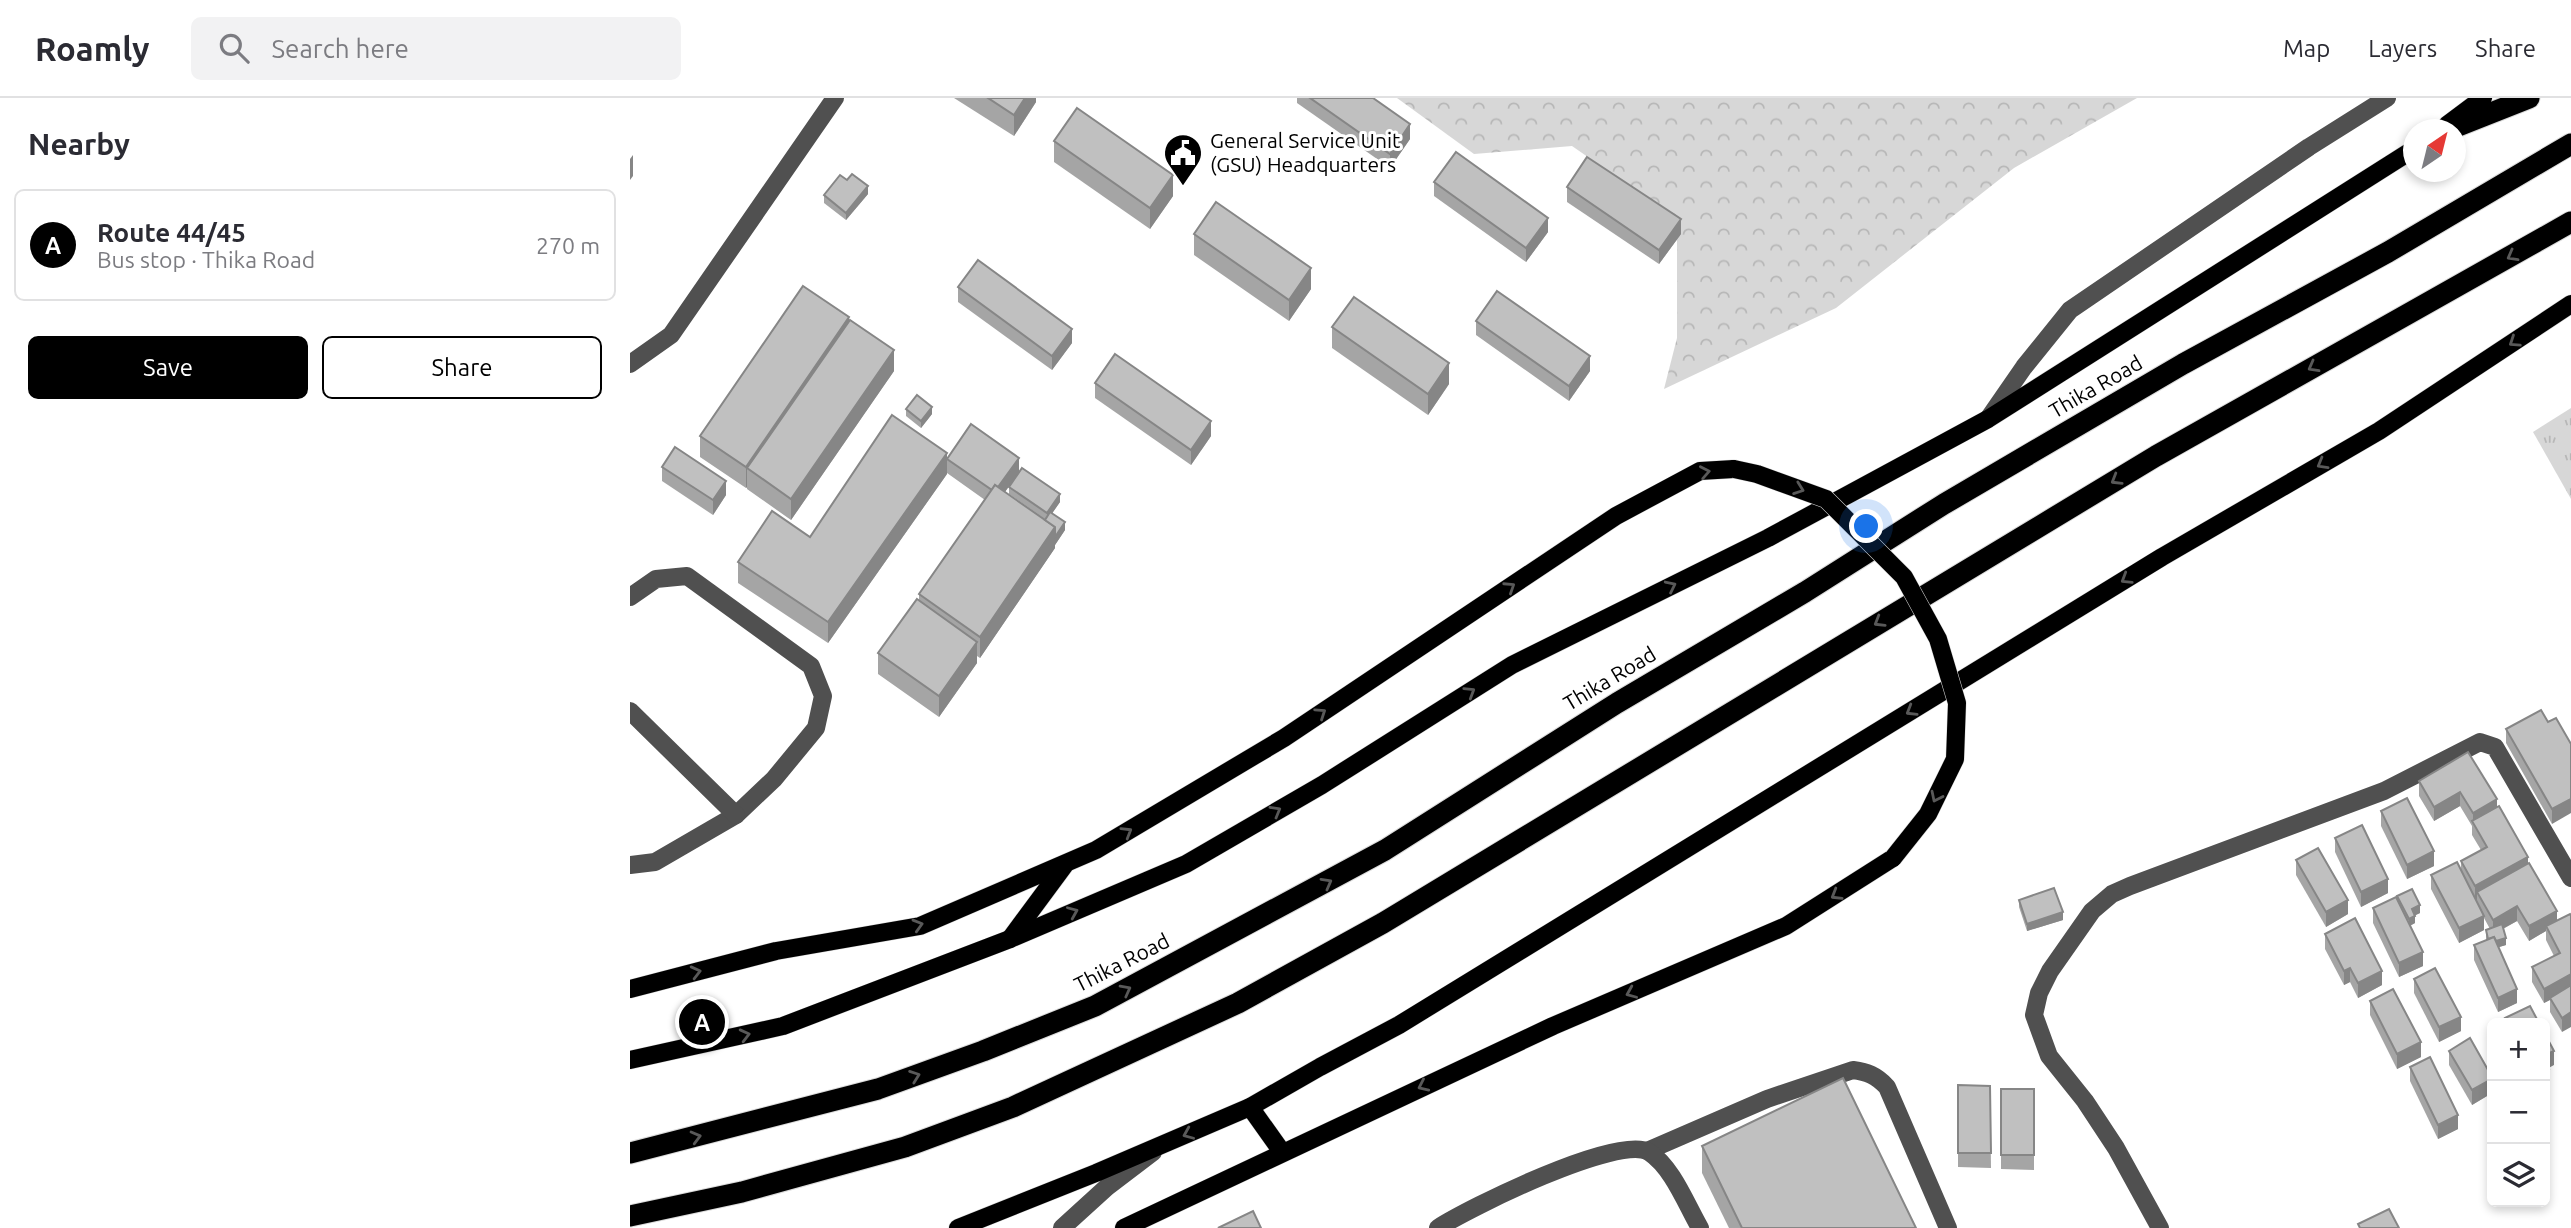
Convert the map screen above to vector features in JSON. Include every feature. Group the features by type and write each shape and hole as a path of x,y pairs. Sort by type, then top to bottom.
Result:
{"highway":[{"path":"2466,123 2529,98"},
{"name":"Thika Road","path":"630,1153 878,1089 1096,1006 1385,850 1617,703 1805,592 1944,505 2183,364 2388,252 2571,144"},
{"path":"630,1216 742,1192 905,1147 1013,1107 1238,1003 1406,909 2144,463 2571,222"}],"main road":[{"path":"2456,119 2483,98"},
{"name":"Thika Road","path":"630,1060 783,1026 1010,939 1186,864 1322,785 1512,665 1768,538 1988,419 2403,155"},
{"path":"957,1228 1250,1107 1320,1066 1399,1025 2162,557 2379,431 2571,304"},
{"path":"630,989 776,951 920,926 1096,850 1283,738 1616,516 1700,471 1734,469 1757,474 1826,499 1904,577 1938,639 1957,703 1955,759 1928,814 1893,858 1786,926 1553,1026 1124,1228"},
{"path":"1010,939 1066,864"},
{"path":"1250,1107 1282,1152"}],"street":[{"path":"630,364 671,335 835,98"},
{"path":"1988,419 2024,367 2070,310 2387,98"},
{"path":"630,597 656,579 687,576 811,666 823,696 816,728 774,779 736,815 654,862 630,865"},
{"path":"630,711 736,815"},
{"path":"2161,1228 2116,1148 2085,1101 2049,1056 2034,1015 2039,993 2050,971 2092,911 2112,894 2130,886 2384,791 2480,741 2495,747 2571,878"},
{"path":"1438,1228 1507,1192 1579,1161 1622,1149 1647,1151 1767,1098 1853,1070 1877,1076 1886,1087 1948,1228"},
{"path":"1062,1228 1107,1187 1161,1145"},
{"path":"1647,1151 1667,1169 1700,1228"}],"green space":[{"path":"1397,98 2137,98 2014,168 1836,308 1664,389 1677,338 1677,219 1572,146 1474,154"},
{"path":"2571,408 2571,499 2533,432"}],"building":[{"path":"988,98 1025,98 1014,115"},
{"path":"1310,98 1373,98 1410,124 1390,154"},
{"path":"1077,108 1173,175 1150,208 1054,141"},
{"path":"1456,152 1548,218 1526,248 1434,182"},
{"path":"1587,157 1681,219 1659,250 1567,187"},
{"path":"852,174 868,186 846,213 824,195 840,175 847,180"},
{"path":"1216,202 1311,268 1289,300 1194,234"},
{"path":"978,260 1072,329 1052,356 958,287"},
{"path":"803,286 849,317 746,467 700,436"},
{"path":"1497,291 1590,356 1569,386 1476,321"},
{"path":"1354,297 1449,363 1428,394 1332,327"},
{"path":"850,320 894,350 791,499 747,468"},
{"path":"1115,354 1211,421 1191,450 1095,383"},
{"path":"917,395 932,407 921,421 906,409"},
{"path":"892,415 947,453 828,622 738,562 772,511 810,537"},
{"path":"971,424 1019,458 998,487 995,485 992,490 947,459"},
{"path":"675,447 726,481 713,500 662,467"},
{"path":"1022,468 1060,494 1047,513 1009,487"},
{"path":"995,485 1055,527 980,637 919,594"},
{"path":"1050,512 1065,522 1055,537 1055,527 1045,520"},
{"path":"917,599 977,642 939,696 878,653"},
{"path":"2541,710 2548,722 2556,718 2571,744 2571,799 2552,809 2506,729"},
{"path":"2468,752 2497,799 2473,813 2460,792 2434,807 2419,781"},
{"path":"2407,798 2434,851 2407,865 2381,811"},
{"path":"2499,806 2528,857 2475,886 2461,861 2487,847 2472,821"},
{"path":"2362,825 2388,879 2361,892 2335,838"},
{"path":"2318,848 2348,900 2326,912 2296,860"},
{"path":"2457,862 2484,916 2459,928 2431,875"},
{"path":"2529,863 2557,911 2529,926 2517,906 2493,920 2477,892"},
{"path":"2054,888 2063,912 2027,924 2019,900"},
{"path":"2412,889 2420,905 2412,909 2415,916 2409,919 2397,896"},
{"path":"2396,897 2423,952 2399,963 2373,908"},
{"path":"2570,914 2571,974 2544,989 2532,967 2560,953 2546,926"},
{"path":"2355,918 2382,971 2358,983 2350,968 2344,971 2325,934"},
{"path":"2502,924 2506,938 2496,941 2494,937 2488,939 2486,930"},
{"path":"2494,937 2517,989 2498,998 2474,945"},
{"path":"2435,968 2461,1017 2439,1027 2414,979"},
{"path":"2571,985 2571,1012 2562,1018 2550,998"},
{"path":"2393,989 2421,1042 2397,1054 2370,1001"},
{"path":"2530,1006 2536,1018 2505,1018"},
{"path":"2470,1038 2487,1068 2487,1082 2472,1090 2449,1051"},
{"path":"2430,1057 2458,1115 2438,1125 2410,1067"},
{"path":"1843,1078 1916,1228 1742,1228 1702,1146"},
{"path":"1958,1085 1990,1086 1991,1153 1958,1153"},
{"path":"2001,1089 2034,1089 2034,1155 2001,1155"},
{"path":"2389,1209 2399,1228 2360,1228 2358,1224"},
{"path":"1253,1211 1261,1228 1218,1228"}],"place":[{"name":"General Service Unit (GSU) Headquarters","path":"1183,187"},
{"name":"Route 44/45","path":"702,1022"}]}
